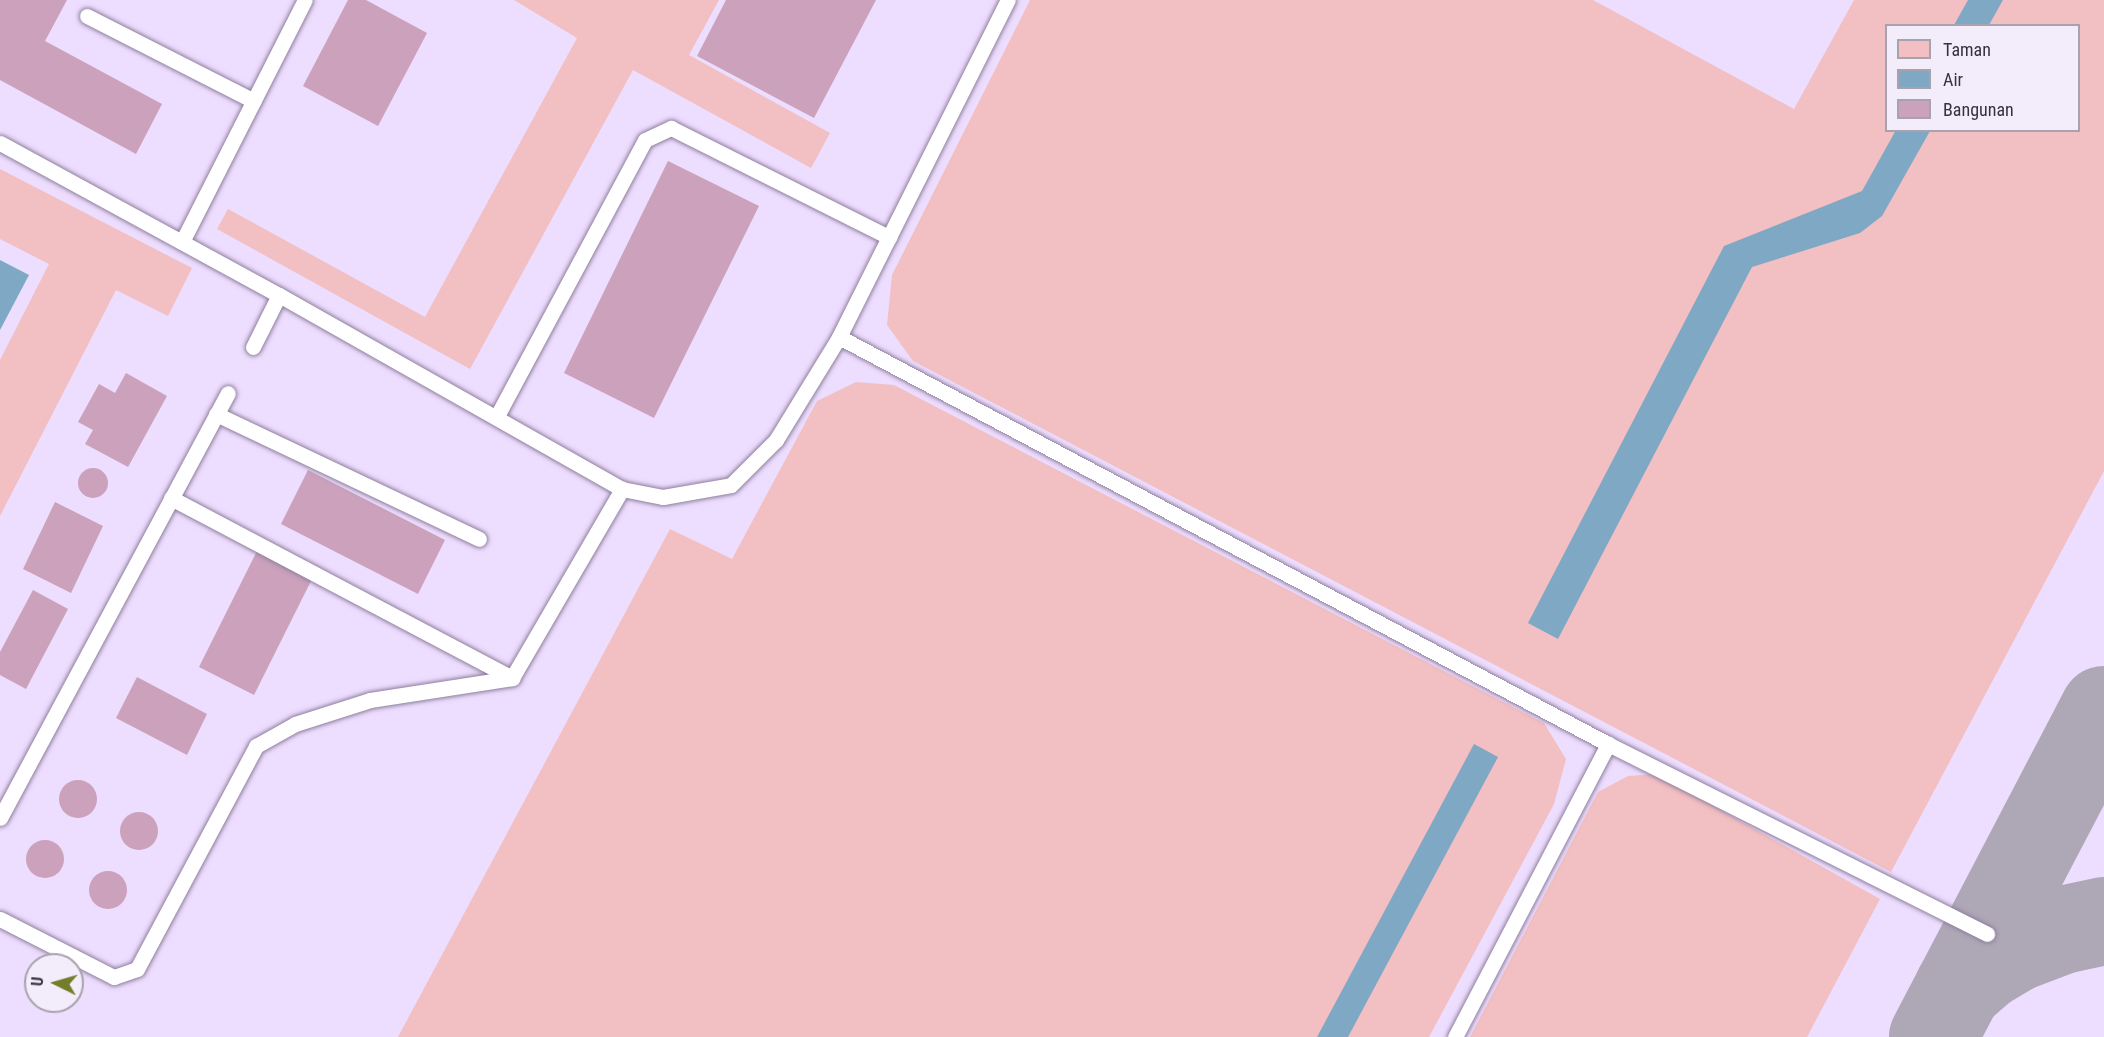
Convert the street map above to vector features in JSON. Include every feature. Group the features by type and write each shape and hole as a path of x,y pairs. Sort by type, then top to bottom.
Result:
{"lane":[{"path":"182,243 305,0"},
{"path":"0,143 497,416 622,489 663,497 731,485 776,440 839,338 1008,0"},
{"path":"87,16 254,101"},
{"path":"497,416 645,140 671,128 889,237"},
{"path":"253,347 279,295"},
{"path":"839,338 1608,744 1987,934"},
{"path":"0,818 228,393"},
{"path":"216,414 479,539"},
{"path":"512,678 622,489"},
{"path":"171,498 512,678"},
{"path":"0,920 114,977 137,969 256,746 295,724 370,700 512,678"},
{"path":"1455,1037 1608,744"}],"shaded area":[{"path":"0,0 2104,0 2104,1037 0,1037"}],"green space":[{"path":"514,0 719,0 689,55 830,133 811,168 633,70 470,369 217,229 228,209 425,317 577,38"},
{"path":"1030,0 1593,0 1794,109 1854,0 2104,0 2104,471 1891,872 913,361 887,325 892,275"},
{"path":"0,169 192,268 168,316 116,290 0,516 0,360 49,264 0,239"},
{"path":"856,382 894,385 1544,723 1566,759 1554,804 1429,1037 398,1037 670,529 732,559 817,401"},
{"path":"1656,774 1880,899 1807,1037 1470,1037 1598,792 1628,776"}],"water":[{"path":"1968,0 2003,0 1990,24 1955,24"},
{"path":"1895,132 1929,132 1882,216 1860,233 1752,267 1558,639 1528,623 1724,246 1862,191"},
{"path":"0,260 29,275 0,330"},
{"path":"1474,744 1498,757 1348,1037 1317,1037"}],"building":[{"path":"0,0 67,0 45,41 162,104 136,154 0,80"},
{"path":"348,0 366,0 427,33 378,126 303,86"},
{"path":"726,0 876,0 814,118 697,56"},
{"path":"668,161 759,206 654,418 564,373"},
{"path":"126,373 167,396 128,467 85,444 93,430 78,422 99,384 115,393"},
{"path":"93,468 104,472 108,483 104,494 93,498 82,494 78,483 82,472"},
{"path":"308,470 445,540 418,594 281,524"},
{"path":"55,502 103,526 71,593 23,569"},
{"path":"257,551 312,579 254,695 199,667"},
{"path":"33,590 68,609 26,689 0,675 0,652"},
{"path":"137,677 207,714 187,755 116,718"},
{"path":"78,780 91,786 97,799 91,812 78,818 65,812 59,799 65,786"},
{"path":"139,812 152,818 158,831 152,844 139,850 126,844 120,831 126,818"},
{"path":"45,840 58,846 64,859 58,872 45,878 32,872 26,859 32,846"},
{"path":"108,871 121,877 127,890 121,903 108,909 95,903 89,890 95,877"}],"taxiway":[{"path":"1933,1037 2104,710"},
{"path":"1958,989 1983,967 2015,948 2062,930 2104,921"}]}
